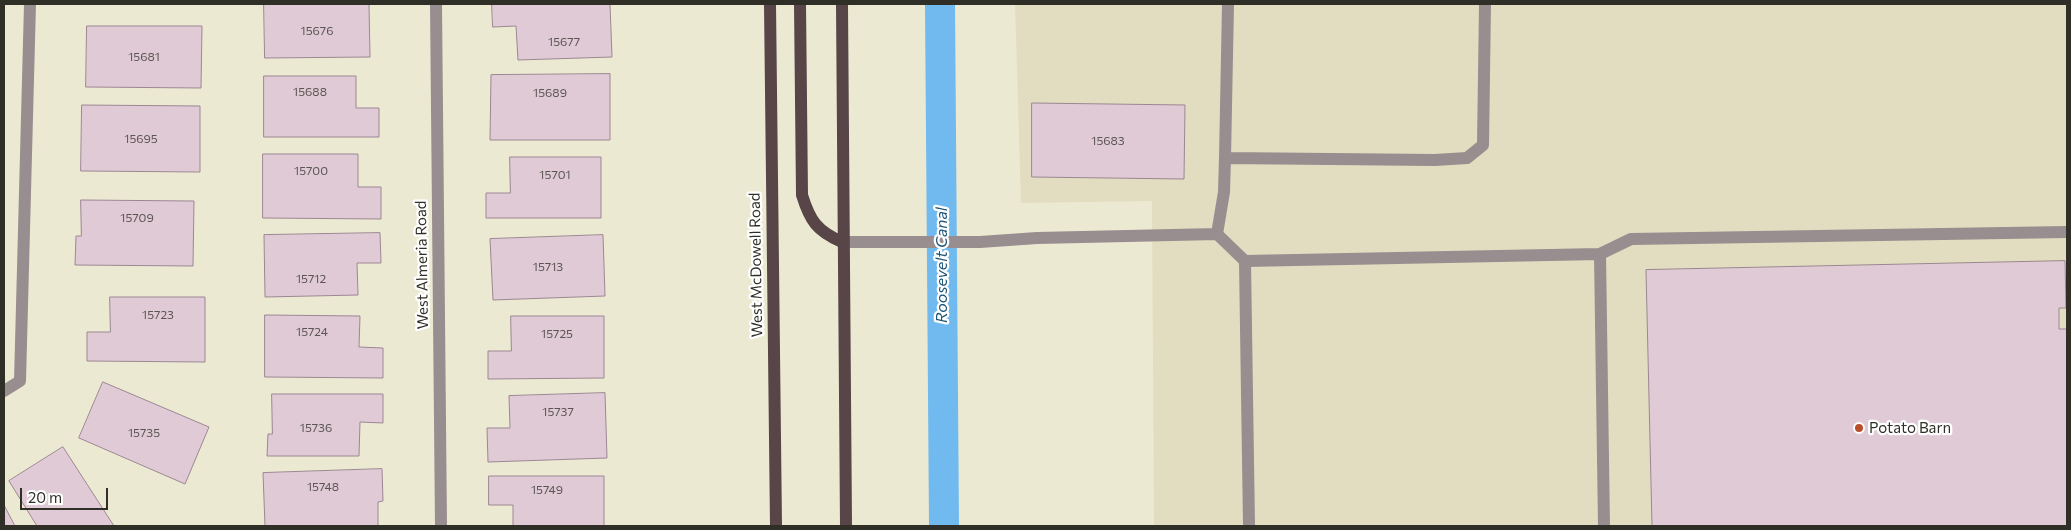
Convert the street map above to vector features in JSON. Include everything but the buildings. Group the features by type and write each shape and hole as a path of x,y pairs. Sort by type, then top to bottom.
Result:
{"main road":[{"name":"West McDowell Road","path":"770,4 776,526"},
{"path":"800,4 802,195 806,210 815,225 827,235 842,242"},
{"path":"842,4 842,242 846,526"}],"street":[{"path":"4,391 20,382 30,4"},
{"name":"West Almeria Road","path":"436,4 441,526"},
{"path":"1217,234 1224,192 1228,4"},
{"path":"1225,158 1435,160 1467,158 1482,145 1485,4"},
{"path":"1244,261 1600,254 1631,239 2067,232"},
{"path":"842,242 980,242 1038,238 1217,234 1244,261 1249,526"},
{"path":"1600,254 1604,526"}],"shaded area":[{"path":"1015,4 2067,4 2067,526 1154,526 1152,201 1021,203"}],"waterway":[{"name":"Roosevelt Canal","path":"940,4 944,526"}],"place":[{"name":"Potato Barn","path":"1859,428"}]}
